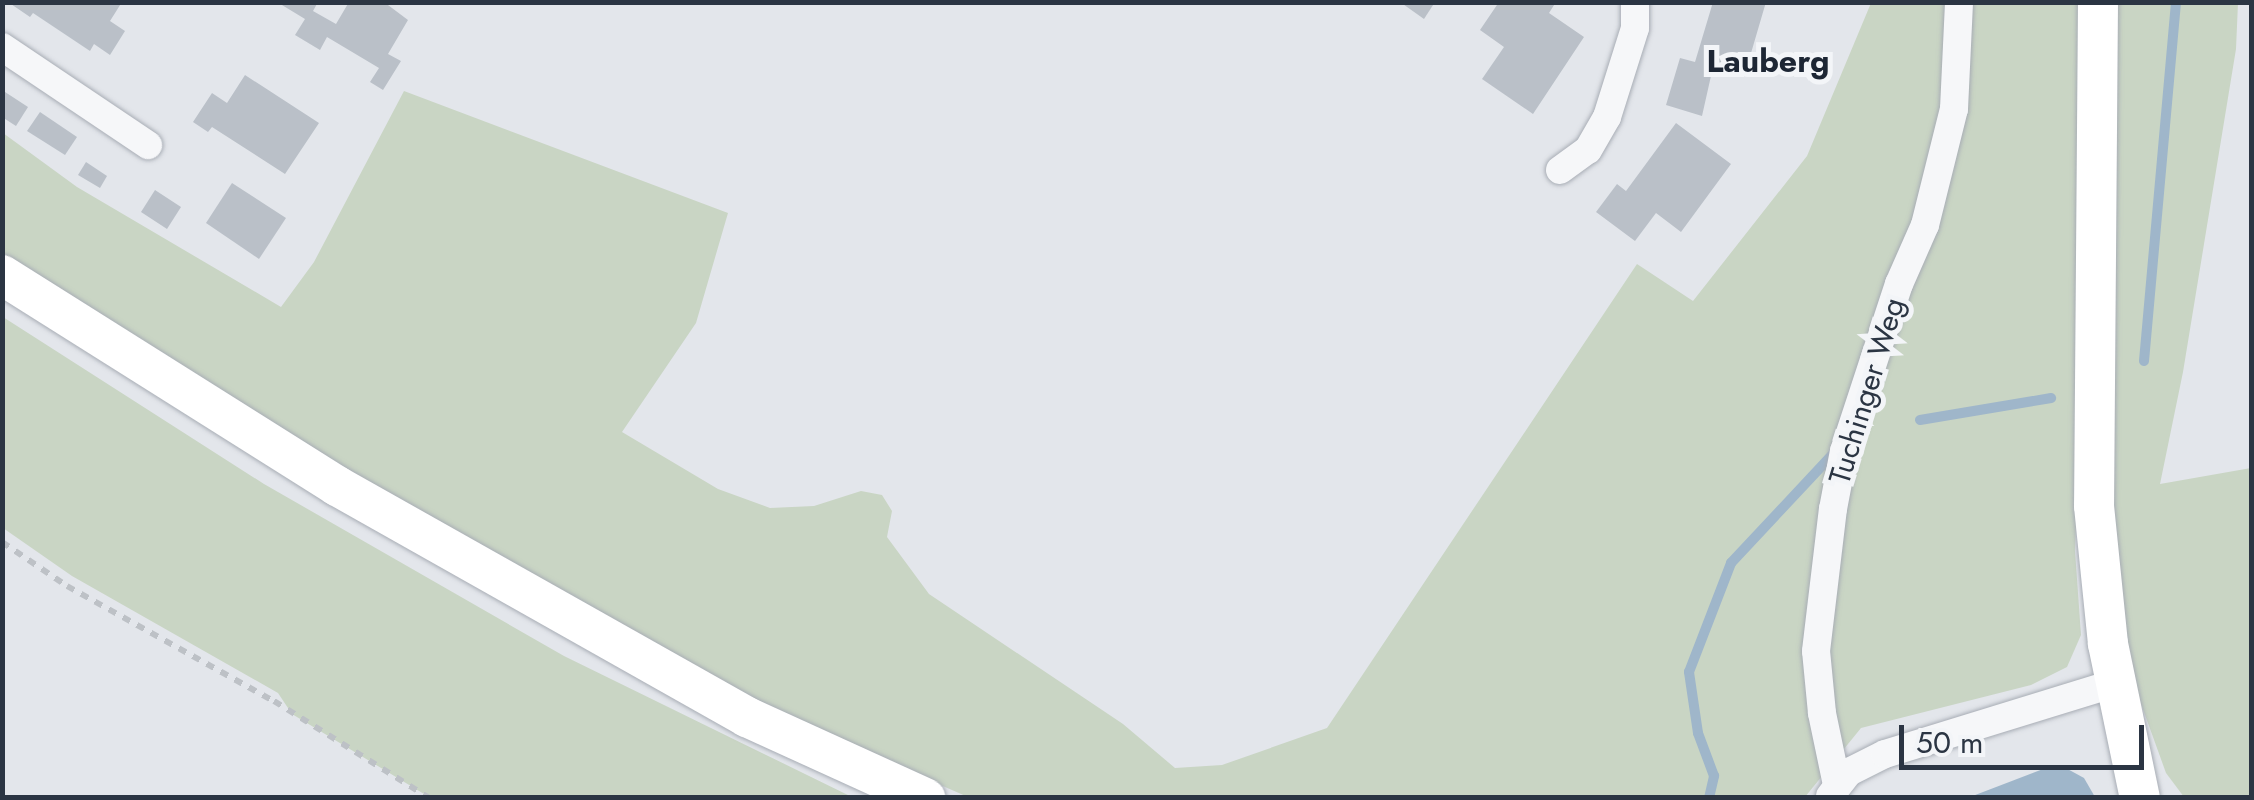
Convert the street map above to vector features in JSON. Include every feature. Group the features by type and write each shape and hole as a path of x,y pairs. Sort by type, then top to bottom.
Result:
{"main road":[{"path":"2098,2 2094,506 2116,683 2140,798"},
{"path":"2,275 371,505 747,717 925,798"},
{"path":"2125,729 2157,798"}],"street":[{"path":"1560,170 1588,150 1607,117 1634,28 1635,2"},
{"name":"Tuchinger Weg","path":"1833,791 1816,651 1832,510 1844,451 1900,284 1924,226 1954,109 1959,2"},
{"path":"2,48 148,146"},
{"path":"1833,791 1849,772 1885,754 2116,683"}],"path":[{"path":"2,542 68,586 274,701 429,798"}],"green space":[{"path":"1871,3 2083,3 2085,271 2075,551 2081,635 2067,667 2031,685 1861,728 1805,797 968,797 755,704 344,475 3,258 3,133 77,187 281,307 314,262 404,91 728,213 696,323 622,432 718,489 770,508 814,506 861,491 882,495 892,511 887,537 929,594 1123,724 1175,768 1222,765 1327,728 1637,264 1693,301 1807,156"},
{"path":"2106,3 2238,3 2236,49 2183,372 2160,484 2251,468 2251,797 2184,797 2166,773 2131,676 2104,502"},
{"path":"3,317 264,484 564,656 852,797 429,797 292,714 278,693 72,576 3,528"}],"water":[{"path":"2051,766 2062,766 2084,778 2095,797 1970,797"}],"building":[{"path":"8,2 122,2 110,21 125,31 110,55 94,44 90,51 33,13 30,17"},
{"path":"277,2 318,2 313,11 336,24 349,2 384,2 408,20 388,54 401,61 383,90 370,82 379,68 327,37 320,50 295,35 305,19"},
{"path":"1400,2 1435,2 1424,19"},
{"path":"1499,2 1556,2 1549,13 1584,37 1533,114 1482,79 1504,47 1480,30"},
{"path":"1713,2 1766,2 1744,77 1713,67 1702,116 1666,105 1680,58 1695,62"},
{"path":"245,75 319,123 285,174 212,127 208,132 193,122 212,93 227,103"},
{"path":"2,90 28,107 16,126 2,117"},
{"path":"40,112 77,137 65,155 27,131"},
{"path":"1676,123 1731,164 1681,232 1656,213 1635,241 1596,212 1617,184 1626,191"},
{"path":"86,162 107,176 100,188 78,175"},
{"path":"232,183 286,218 259,259 206,223"},
{"path":"155,190 181,207 167,229 141,212"}],"waterway":[{"path":"2144,361 2176,2"},
{"path":"1920,420 2051,398"},
{"path":"1709,798 1714,776 1698,733 1689,672 1731,563 1835,452"}],"district":[{"name":"Lauberg","path":"1768,61"}]}
